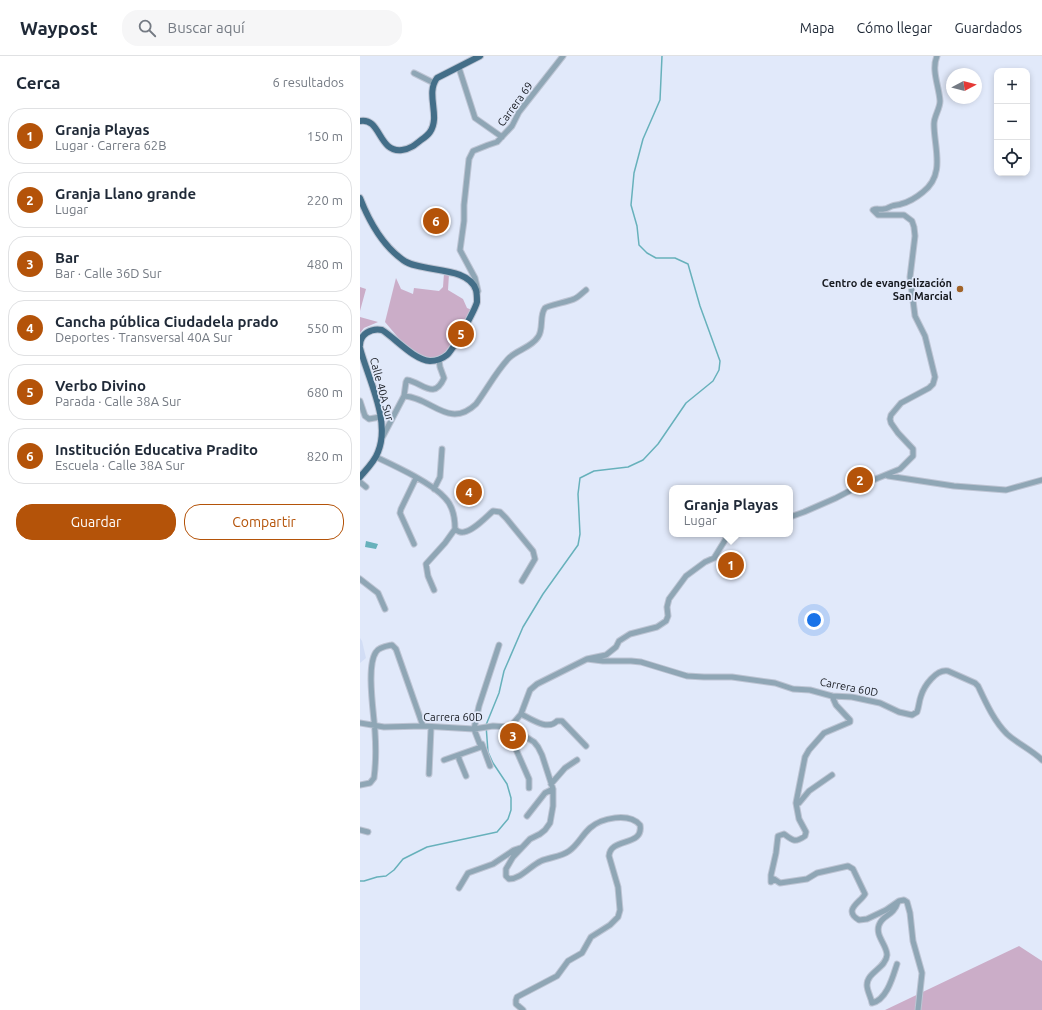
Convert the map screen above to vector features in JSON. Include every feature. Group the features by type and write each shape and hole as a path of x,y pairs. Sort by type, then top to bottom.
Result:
{"main road":[{"path":"360,121 364,120 374,126 385,143 392,149 408,149 416,145 430,133 433,126 434,118 432,100 434,83 438,78 480,56"},
{"path":"360,198 369,220 402,260 412,264 464,276 474,285 477,296 474,310 452,349 446,356 439,360"},
{"name":"Calle 40A Sur","path":"360,345 360,340 366,333 377,329 382,330 418,356 431,361 439,360"},
{"name":"Calle 40A Sur","path":"360,348 380,417 383,436"},
{"path":"360,477 376,457 383,436"}],"street":[{"name":"Carrera 69","path":"477,296 478,292 475,278 460,250 469,159 474,151 496,142 512,126 519,112 563,56"},
{"path":"793,515 836,498 861,485 900,470 913,456 913,449 898,434 891,423 891,415 901,403 929,388 933,384 935,377 926,336 915,316 910,276 915,236 912,221 904,215 878,215 873,210 876,208 886,209 903,204 917,197 931,184 936,171 938,159 934,125 934,118 938,112 940,102 934,67 937,56"},
{"path":"459,68 475,118 502,136"},
{"path":"414,74 434,83"},
{"path":"404,396 412,397 435,408 455,414 470,410 509,358 538,338 545,308 576,298 586,290"},
{"path":"383,436 404,396 407,380 424,388 436,389 441,386 444,378 439,360"},
{"path":"360,401 365,416 369,418 380,417"},
{"path":"434,489 440,477 442,449"},
{"path":"376,457 434,489 445,497 451,507 455,520 455,529 445,543 426,564 428,576 434,590"},
{"path":"887,476 954,486 1006,490 1042,480"},
{"path":"414,544 400,513 416,478"},
{"path":"360,482 366,487"},
{"path":"455,529 466,532 493,511 500,512 533,551 534,559 522,581"},
{"path":"529,788 529,779 511,738 510,727 521,714 530,690 537,684 587,659 606,655 616,647 619,641 630,634 657,627 666,621 668,616 667,606 669,599 686,576 705,562 714,558 727,537"},
{"path":"360,579 378,594 385,609"},
{"path":"360,785 372,781 375,775 371,672 372,662 376,651 392,645 396,649 423,726"},
{"path":"444,760 480,748 481,745 476,729 479,706 499,645"},
{"name":"Carrera 60D","path":"587,659 641,662 687,676 732,676 775,683 793,689 810,690 832,696 852,697 880,703 899,712 912,715 917,712 923,690 933,678 944,670 952,672 975,683 992,714 1003,729 1042,760"},
{"path":"832,696 836,705 850,720 850,722 824,733 807,754 802,764 800,787 796,803 799,819 806,832 805,836 794,840 790,840 784,834 778,836 771,882 774,879 780,883 807,879 817,873 848,866 853,869 865,894 853,908 852,912 859,920 867,919 904,900 908,904 913,941 922,973 918,1010"},
{"path":"521,714 545,726 557,721 562,721 586,746"},
{"name":"Carrera 60D","path":"360,723 374,724 384,727 423,726 431,728 476,729 493,726 510,727"},
{"path":"510,727 534,742 538,747 546,765 552,787 553,806 550,823 545,830 530,839 513,857 507,867 506,874 509,879 520,875 541,861 570,851 580,842 590,828 601,822 627,817 636,821 640,828 640,833 636,838 615,845 609,852 619,894 620,910 616,919 610,925 591,937 582,953 565,963 557,976 517,997 516,1004 523,1010"},
{"path":"429,774 431,728"},
{"path":"476,729 490,766"},
{"path":"459,755 459,759 466,776"},
{"path":"527,816 545,793 552,787 565,768 577,760"},
{"path":"796,803 799,803 809,791 832,775"},
{"path":"360,830 368,832"},
{"path":"459,888 468,873 493,864 514,850 521,848"},
{"path":"898,964 887,991 872,1003 867,989 867,982 883,964 887,954 879,933 879,926 884,918 892,913 899,902"}],"shaded area":[{"path":"444,273 449,274 448,290 463,299 467,308 472,310 444,354 432,359 417,354 401,341 385,322 396,278 401,289 413,294 414,288 439,291 443,287"},
{"path":"360,287 366,289 360,311"},
{"path":"360,317 378,322 364,328 360,333"},
{"path":"469,483 477,487 469,502 461,498"},
{"path":"360,638 366,658 360,663"},
{"path":"1019,946 1042,961 1042,1010 885,1010"}],"water":[{"path":"366,541 378,544 376,549 365,547"}],"waterway":[{"path":"360,881 386,876 394,870 403,859 427,847 497,832 508,819 511,810 511,798 507,784 493,763 488,752 486,725 499,693 504,671 523,627 543,594 578,545 580,534 578,494 580,478 594,471 628,467 643,460 658,444 686,403 713,381 719,370 720,361 700,306 688,264 675,258 656,258 647,253 639,245 637,226 631,205 634,173 643,139 660,100 662,56"}],"place":[{"name":"Institución Educativa Pradito","path":"436,221"},
{"name":"Centro de evangelización San Marcial","path":"960,289"},
{"name":"Verbo Divino","path":"461,334"},
{"name":"Granja Llano grande","path":"860,480"},
{"name":"Cancha pública Ciudadela prado","path":"469,492"},
{"name":"Granja Playas","path":"731,565"},
{"name":"Bar","path":"513,736"}]}
